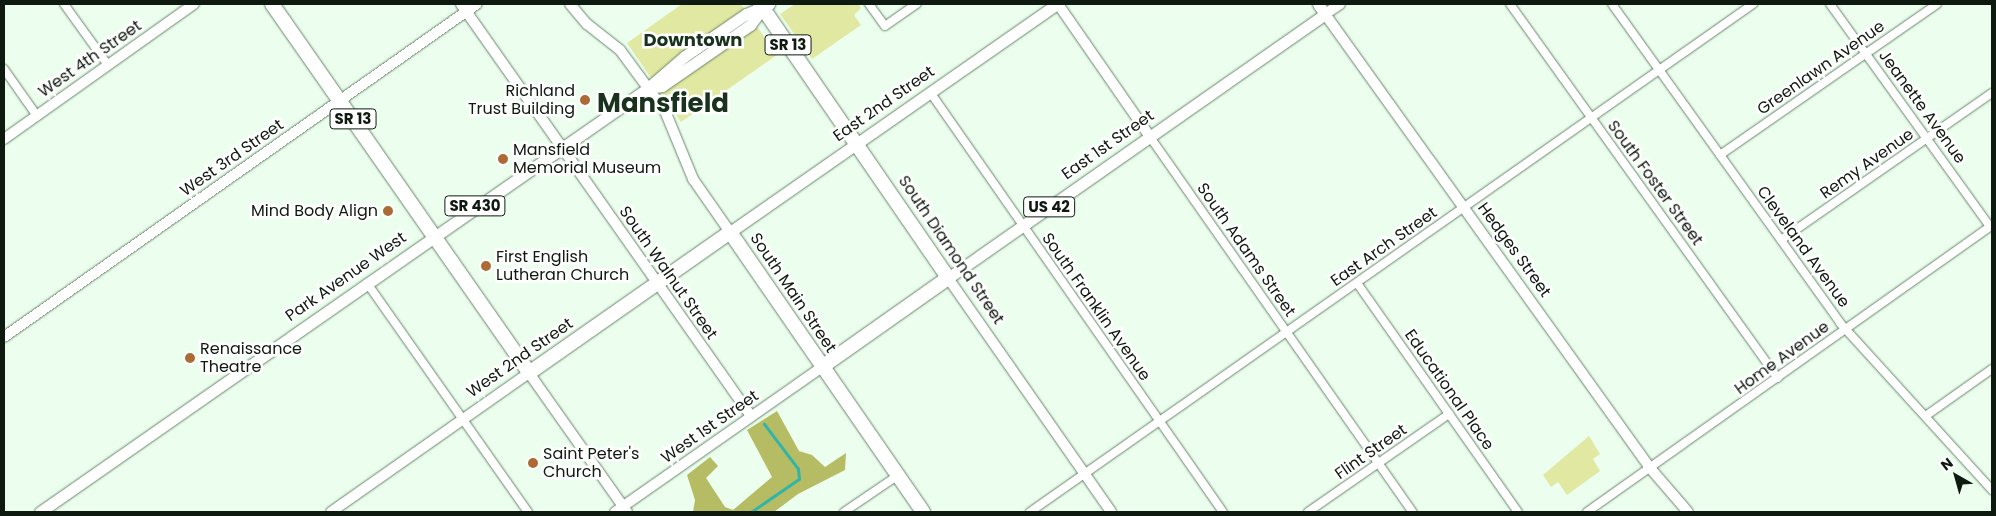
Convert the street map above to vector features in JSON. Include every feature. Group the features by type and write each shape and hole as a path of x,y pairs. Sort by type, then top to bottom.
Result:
{"highway":[{"name":"SR 13","path":"272,4 529,373"},
{"name":"South Diamond Street","path":"764,5 948,278"},
{"name":"West 2nd Street","path":"529,373 730,232"},
{"name":"South Main Street","path":"730,232 923,512"},
{"name":"East 1st Street","path":"822,367 948,278"}],"main road":[{"name":"East 2nd Street","path":"730,232 1057,4"},
{"name":"Hedges Street","path":"1318,4 1325,14"},
{"name":"SR 430","path":"648,88 657,76 732,23 764,5"},
{"name":"East 1st Street","path":"948,278 1325,14"},
{"name":"Park Avenue West","path":"40,512 562,146 648,88"}],"street":[{"path":"64,4 108,65"},
{"name":"West 4th Street","path":"4,139 194,4"},
{"name":"West 3rd Street","path":"4,337 340,100 464,8 477,4"},
{"name":"South Main Street","path":"570,4 592,29 620,50 648,88 670,122 693,179 730,232"},
{"path":"869,4 885,26 917,4"},
{"name":"South Adams Street","path":"1057,4 1285,333 1412,512"},
{"name":"East 1st Street","path":"1325,14 1340,4"},
{"name":"South Foster Street","path":"1510,4 1778,378"},
{"name":"Cleveland Avenue","path":"1612,4 1846,329 1927,415 1992,490"},
{"name":"East Arch Street","path":"1030,512 1753,4"},
{"name":"Jeanette Avenue","path":"1830,4 1991,226"},
{"name":"Greenlawn Avenue","path":"1720,156 1937,4"},
{"name":"South Walnut Street","path":"464,8 751,416"},
{"name":"Hedges Street","path":"1325,14 1650,468 1688,512"},
{"path":"4,69 37,116"},
{"name":"South Franklin Avenue","path":"930,92 1223,512"},
{"name":"Remy Avenue","path":"1781,240 1992,92"},
{"name":"Home Avenue","path":"1587,512 1991,226"},
{"name":"South Diamond Street","path":"948,278 1111,512"},
{"path":"366,283 528,512"},
{"name":"Educational Place","path":"1357,283 1518,512"},
{"name":"West 1st Street","path":"622,510 822,367"},
{"path":"1927,415 1992,369"},
{"path":"529,373 622,510"},
{"name":"West 2nd Street","path":"331,512 529,373"},
{"name":"Flint Street","path":"1308,512 1449,414"},
{"path":"844,512 897,476"}],"green space":[{"path":"682,4 741,4 777,55 681,122 627,43"},
{"path":"795,4 858,4 861,8 854,15 861,25 812,59 780,14"},
{"path":"777,411 799,451 812,455 825,467 846,453 845,470 798,494 774,512 693,512 695,500 687,475 710,457 718,466 706,478 725,507 733,510 772,477 747,430"},
{"path":"1589,436 1600,454 1593,459 1600,471 1567,495 1558,482 1551,487 1543,475"}],"waterway":[{"path":"751,512 799,479 798,469 764,424"}],"place":[{"name":"Richland Trust Building","path":"585,100"},
{"name":"Mansfield Memorial Museum","path":"503,159"},
{"name":"Mind Body Align","path":"388,211"},
{"name":"First English Lutheran Church","path":"486,266"},
{"name":"Renaissance Theatre","path":"190,358"},
{"name":"Saint Peter's Church","path":"533,463"}],"district":[{"name":"Downtown","path":"693,40"},
{"name":"Mansfield","path":"663,104"}]}
